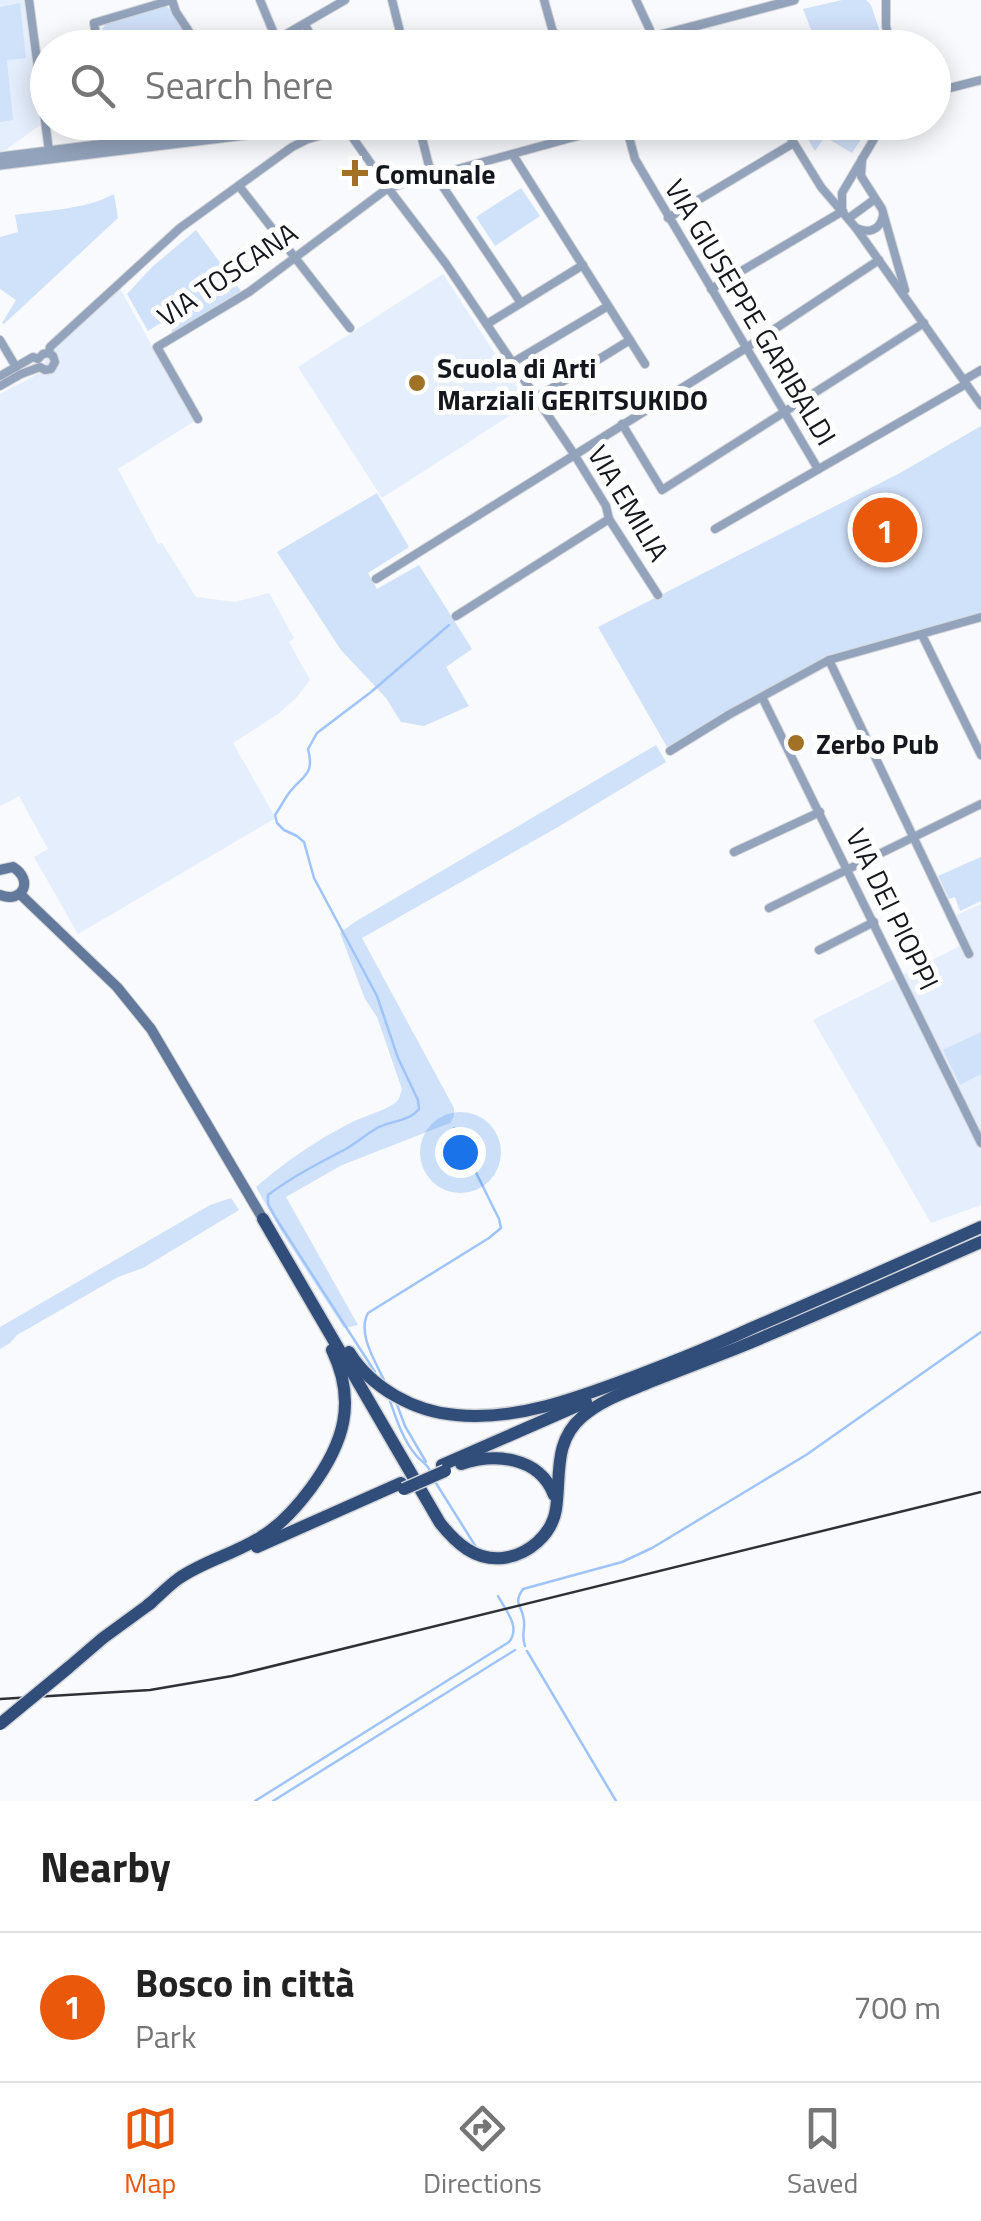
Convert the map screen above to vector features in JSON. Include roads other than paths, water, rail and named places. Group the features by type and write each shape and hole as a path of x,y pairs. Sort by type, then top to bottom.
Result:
{"highway":[{"path":"263,1219 426,1499 462,1547 486,1557 521,1553 540,1540 554,1520 561,1450 566,1435 582,1416 695,1359 981,1228"},
{"path":"148,1605 227,1560 375,1494 402,1486 636,1382 981,1242"},
{"path":"279,1246 311,1288 354,1359 385,1389 429,1410 467,1416 519,1412 695,1359"},
{"path":"0,1724 179,1578 278,1524 305,1496 338,1443 346,1398 339,1367 292,1282 279,1246"},
{"path":"443,1468 484,1458 524,1464 547,1481 556,1509"}],"main road":[{"path":"0,870 13,867 21,873 24,886 20,894 11,898 0,895"},
{"path":"20,894 117,987 151,1029 263,1219"}],"street":[{"path":"28,0 34,30"},
{"path":"95,30 94,24 172,0 188,30"},
{"path":"260,0 272,30"},
{"path":"298,30 345,0"},
{"path":"392,0 400,30"},
{"path":"544,0 552,30"},
{"path":"636,0 650,30"},
{"path":"680,30 794,0"},
{"path":"886,0 887,30"},
{"path":"305,25 308,30"},
{"path":"951,88 981,80"},
{"path":"48,140 49,150"},
{"path":"0,157 136,140"},
{"path":"0,165 162,140"},
{"path":"49,354 50,347 180,228 298,140"},
{"name":"VIA EMILIA","path":"353,140 446,264 574,454 606,506 609,519 658,595"},
{"path":"423,140 435,176 521,303"},
{"path":"388,188 566,140"},
{"name":"VIA GIUSEPPE GARIBALDI","path":"631,140 636,159 668,218 818,469"},
{"path":"790,140 821,187 846,214 910,301 981,406"},
{"path":"846,214 841,197 874,140"},
{"path":"668,218 792,144"},
{"path":"513,155 645,364"},
{"path":"862,160 861,173 883,214 910,301"},
{"path":"821,187 835,193 858,184 868,190"},
{"path":"239,186 350,328"},
{"name":"VIA TOSCANA","path":"198,419 157,347 248,292 388,188"},
{"path":"710,289 875,199"},
{"path":"856,228 875,229 883,214"},
{"path":"376,579 746,348 879,260"},
{"path":"486,324 583,265"},
{"path":"512,362 608,306"},
{"path":"622,424 662,490 924,323"},
{"path":"0,340 16,367"},
{"path":"536,398 630,340"},
{"path":"0,376 32,357 39,363 48,370 55,359 43,354 39,363 0,386"},
{"path":"714,529 981,370"},
{"path":"456,616 609,519"},
{"path":"670,751 829,660 981,617"},
{"path":"922,635 981,755"},
{"path":"829,660 970,954"},
{"name":"VIA DEI PIOPPI","path":"762,697 981,1142"},
{"path":"769,908 981,804"},
{"path":"734,852 820,812"},
{"path":"819,950 874,922"}],"waterway":[{"path":"375,1372 277,1220 268,1204 268,1195 377,1128 410,1116 419,1109 418,1100 398,1058 377,996 314,878 304,842 284,830 275,815 309,770 308,749 317,733 449,625"},
{"path":"384,1380 366,1338 368,1313 501,1228 454,1128"},
{"path":"525,1646 518,1602 523,1589 622,1562 652,1548 806,1455 981,1332"},
{"path":"390,1401 407,1442 431,1472"},
{"path":"396,1402 426,1462"},
{"path":"434,1480 476,1547"},
{"path":"255,1801 509,1642 513,1625 498,1596"},
{"path":"273,1801 515,1650"},
{"path":"527,1651 616,1801"}],"railway":[{"path":"0,1699 150,1690 232,1676 981,1492"}],"place":[{"name":"Comunale","path":"355,173"},
{"name":"Scuola di Arti Marziali GERITSUKIDO","path":"417,383"},
{"name":"Bosco in città","path":"885,530"},
{"name":"Zerbo Pub","path":"796,743"}]}
